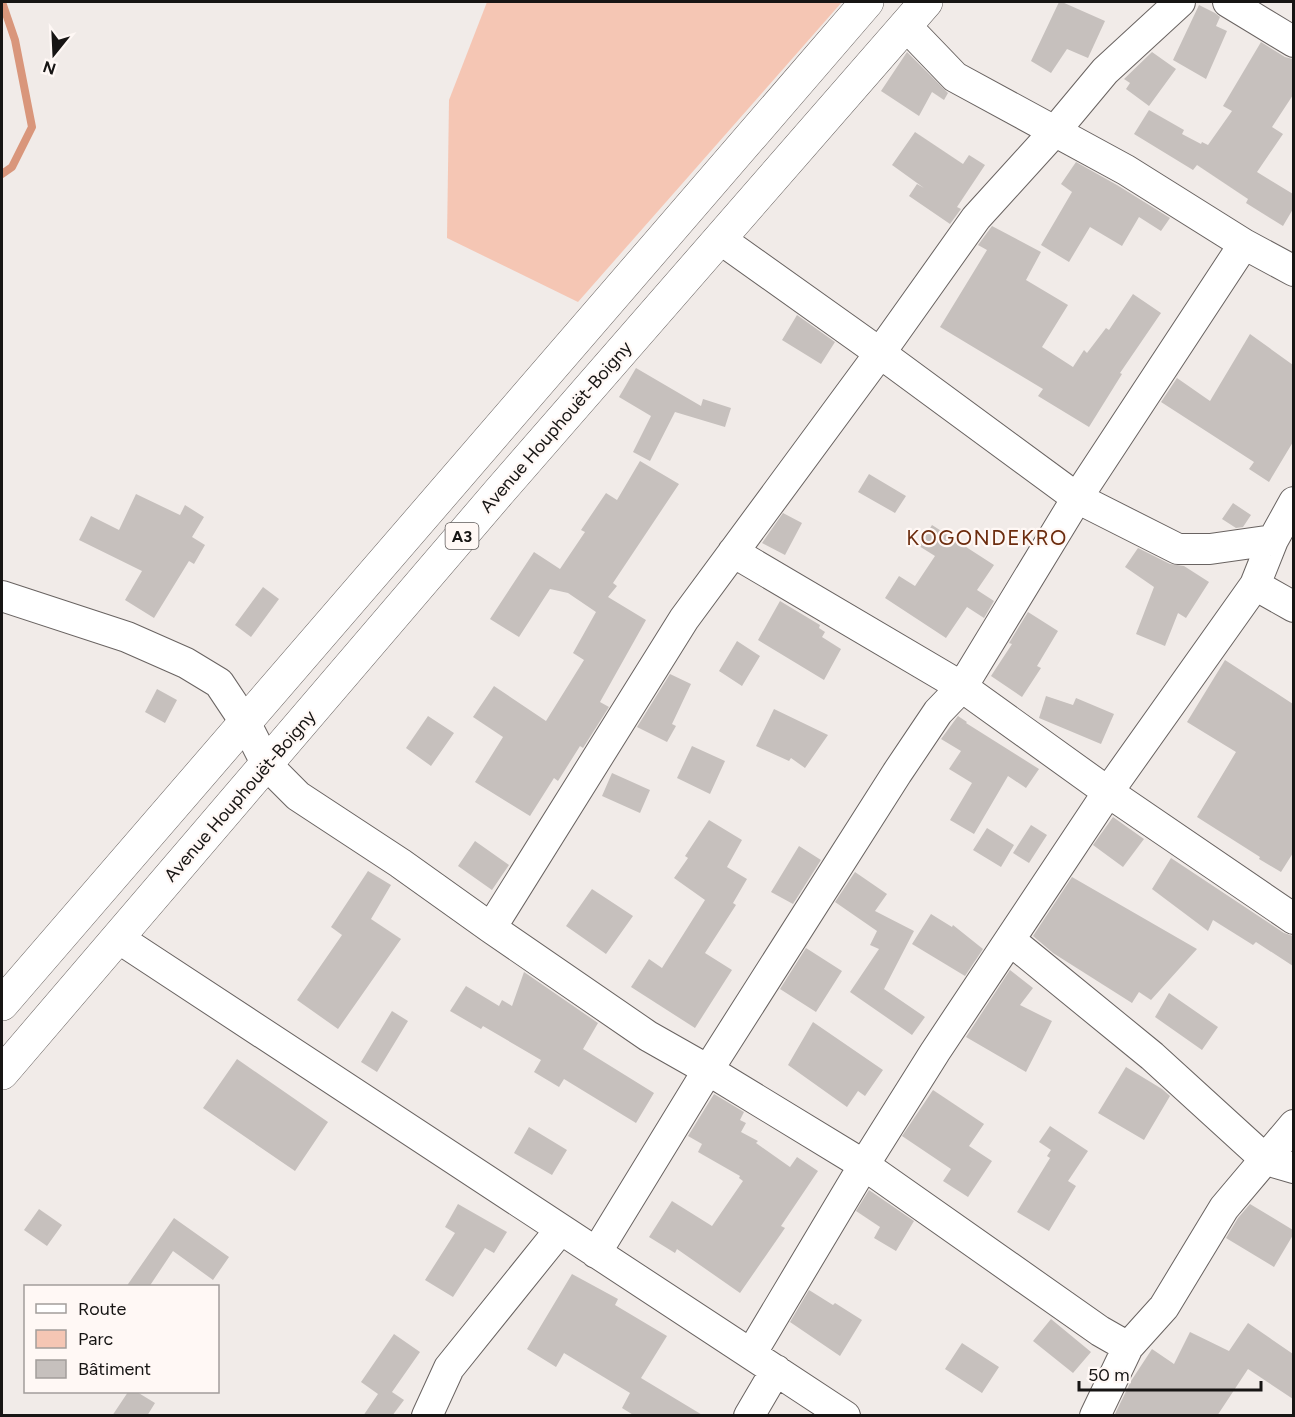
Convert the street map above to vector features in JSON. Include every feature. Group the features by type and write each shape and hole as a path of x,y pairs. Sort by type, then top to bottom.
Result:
{"highway":[{"name":"A3","path":"2,1004 867,2"},
{"name":"Avenue Houphouët-Boigny","path":"2,1073 491,501 915,13"}],"street":[{"path":"491,928 684,618 880,353 976,218 1055,131 1105,71 1180,2"},
{"path":"1228,2 1293,42"},
{"path":"915,13 955,77 1126,171 1244,244 1293,271"},
{"path":"720,239 1077,498 1178,549 1210,549 1272,540"},
{"path":"596,1253 708,1070 938,712 962,687 1077,498 1244,244"},
{"path":"749,1416 764,1362 864,1165 935,1052 1108,792 1255,585 1272,540 1293,502"},
{"path":"733,552 962,687 1108,792 1293,919"},
{"path":"1255,585 1293,607"},
{"path":"2,596 127,637 186,663 219,683 245,722 267,765 298,796 400,863 648,1036 864,1165 1100,1331 1128,1347"},
{"path":"118,938 845,1416"},
{"path":"1010,940 1152,1056 1266,1160 1293,1168"},
{"path":"1095,1416 1128,1347 1164,1307 1224,1208 1293,1125"},
{"path":"427,1416 449,1368 560,1230"}],"green space":[{"path":"487,2 842,2 578,302 447,238 449,100"}],"building":[{"path":"1059,2 1105,21 1088,58 1067,49 1051,73 1031,61"},
{"path":"1199,5 1220,17 1216,26 1227,31 1206,79 1173,60"},
{"path":"1261,42 1285,57 1293,59 1293,95 1272,127 1283,134 1257,172 1293,194 1293,209 1283,226 1246,203 1248,199 1197,165 1193,170 1134,134 1149,110 1184,130 1182,134 1201,144 1202,142 1208,145 1232,111 1223,106"},
{"path":"907,52 948,93 944,100 932,92 919,116 881,91"},
{"path":"1152,52 1176,69 1149,106 1126,89 1130,83 1124,79"},
{"path":"915,132 963,164 969,155 985,165 957,207 961,209 950,224 909,196 917,184 924,188 892,165"},
{"path":"1076,162 1170,218 1161,231 1139,217 1122,246 1090,227 1069,262 1041,245 1072,192 1061,184"},
{"path":"992,226 1041,252 1026,280 1068,305 1042,347 1073,367 1084,350 1087,353 1106,328 1109,330 1133,294 1161,313 1120,373 1122,374 1089,427 1038,396 1043,389 940,327 987,250 978,245"},
{"path":"797,315 835,342 821,364 782,340"},
{"path":"1250,334 1293,365 1293,442 1269,482 1249,469 1254,462 1161,402 1177,378 1210,401"},
{"path":"636,368 701,406 703,399 731,408 725,427 675,412 650,461 633,452 651,416 619,397"},
{"path":"640,461 679,484 613,583 617,586 608,597 646,620 600,702 609,707 583,748 580,746 558,781 554,778 530,816 475,782 503,737 473,717 494,686 546,721 584,660 573,653 596,612 568,593 550,589 519,637 490,619 534,552 560,569 585,532 581,530 606,493 617,500"},
{"path":"869,474 906,496 895,513 858,492"},
{"path":"136,494 180,515 185,505 204,517 192,537 205,545 194,564 189,561 154,618 125,600 142,571 79,540 91,516 119,530"},
{"path":"1233,503 1251,515 1243,527 1236,528 1222,519"},
{"path":"783,513 802,523 785,555 762,543"},
{"path":"932,525 994,565 977,590 994,601 984,618 967,607 946,638 885,598 899,576 915,586 935,556 919,546"},
{"path":"1138,548 1170,564 1184,566 1209,582 1186,618 1178,613 1165,646 1136,634 1154,587 1125,567"},
{"path":"263,587 279,599 251,637 235,625"},
{"path":"780,601 820,625 819,628 825,632 822,637 841,649 824,680 758,640"},
{"path":"1028,612 1058,631 1037,666 1041,668 1022,697 991,676 1012,644 1009,643"},
{"path":"737,641 760,656 742,686 719,671"},
{"path":"1225,660 1293,704 1293,853 1281,872 1197,817 1236,752 1187,722"},
{"path":"670,674 691,684 672,724 676,726 667,742 637,727"},
{"path":"157,689 177,700 165,723 145,712"},
{"path":"1046,696 1073,705 1076,698 1114,714 1101,744 1039,718"},
{"path":"774,709 828,735 805,768 791,758 789,761 756,746"},
{"path":"428,716 454,733 431,766 406,748"},
{"path":"958,716 1039,769 1026,788 1008,776 974,834 950,820 972,783 949,769 961,751 941,739"},
{"path":"692,746 725,761 710,794 677,778"},
{"path":"612,773 650,790 640,813 602,796"},
{"path":"1113,817 1144,839 1123,867 1093,845"},
{"path":"709,820 742,840 727,867 747,879 733,903 736,905 705,953 732,970 695,1028 631,987 649,959 662,968 705,900 674,878 688,858 685,856"},
{"path":"1031,825 1047,835 1029,863 1013,853"},
{"path":"987,828 1014,845 1001,867 973,850"},
{"path":"475,841 509,865 492,890 458,866"},
{"path":"799,846 821,860 793,904 771,892"},
{"path":"1171,858 1284,933 1293,936 1293,966 1256,942 1253,945 1213,920 1208,931 1152,889"},
{"path":"368,871 391,885 371,919 401,939 338,1029 297,1000 342,935 331,927"},
{"path":"855,872 887,894 875,911 914,931 884,989 925,1017 912,1035 850,992 879,949 870,945 877,931 835,902"},
{"path":"1072,877 1197,949 1151,1000 1139,992 1132,1003 1053,953 1033,936"},
{"path":"592,889 633,916 606,954 566,926"},
{"path":"931,914 952,927 953,925 983,949 965,976 912,944"},
{"path":"806,948 842,971 816,1012 780,989"},
{"path":"1010,970 1033,988 1020,1005 1052,1021 1026,1072 966,1037"},
{"path":"524,972 598,1023 583,1049 654,1093 636,1123 564,1079 559,1087 534,1072 541,1060 483,1026 481,1029 450,1011 466,986 499,1006 502,1000 512,1006"},
{"path":"1169,993 1218,1027 1202,1050 1155,1017"},
{"path":"392,1011 408,1021 377,1072 361,1062"},
{"path":"813,1022 883,1070 865,1096 858,1091 847,1107 788,1065"},
{"path":"237,1059 328,1122 295,1171 203,1108"},
{"path":"1126,1067 1170,1096 1144,1140 1098,1113"},
{"path":"933,1090 984,1124 969,1146 992,1161 968,1197 943,1181 951,1169 902,1136"},
{"path":"714,1094 744,1112 740,1120 746,1123 741,1132 758,1141 756,1143 790,1167 797,1157 818,1171 781,1226 785,1228 740,1293 677,1249 675,1253 649,1237 672,1201 712,1226 743,1181 739,1178 740,1176 698,1152 702,1144 688,1136"},
{"path":"1050,1126 1088,1151 1068,1181 1076,1186 1049,1231 1017,1212 1050,1158 1047,1156 1051,1150 1039,1142"},
{"path":"529,1127 567,1150 552,1175 514,1153"},
{"path":"869,1190 914,1221 896,1251 874,1238 880,1227 856,1211"},
{"path":"458,1204 507,1232 494,1253 485,1248 453,1297 425,1280 455,1233 445,1227"},
{"path":"1250,1204 1293,1230 1293,1235 1274,1267 1226,1238"},
{"path":"39,1209 62,1225 47,1246 24,1230"},
{"path":"174,1218 229,1257 213,1280 173,1251 150,1285 127,1285"},
{"path":"572,1274 618,1299 615,1305 667,1336 641,1378 704,1416 635,1416 622,1408 630,1393 564,1353 556,1367 527,1349"},
{"path":"809,1290 862,1320 840,1356 790,1322"},
{"path":"1051,1319 1091,1352 1073,1373 1033,1341"},
{"path":"1248,1323 1293,1354 1293,1399 1248,1369 1217,1416 1114,1416 1131,1381 1152,1349 1174,1364 1190,1332 1229,1351"},
{"path":"394,1334 420,1352 392,1392 404,1400 392,1416 363,1416 378,1394 361,1382"},
{"path":"962,1343 999,1367 982,1393 945,1369"},
{"path":"127,1393 139,1393 155,1403 147,1416 112,1416"}],"waterway":[{"path":"2,2 15,40 32,127 12,167 2,174"}],"district":[{"name":"KOGONDEKRO","path":"987,537"}]}
